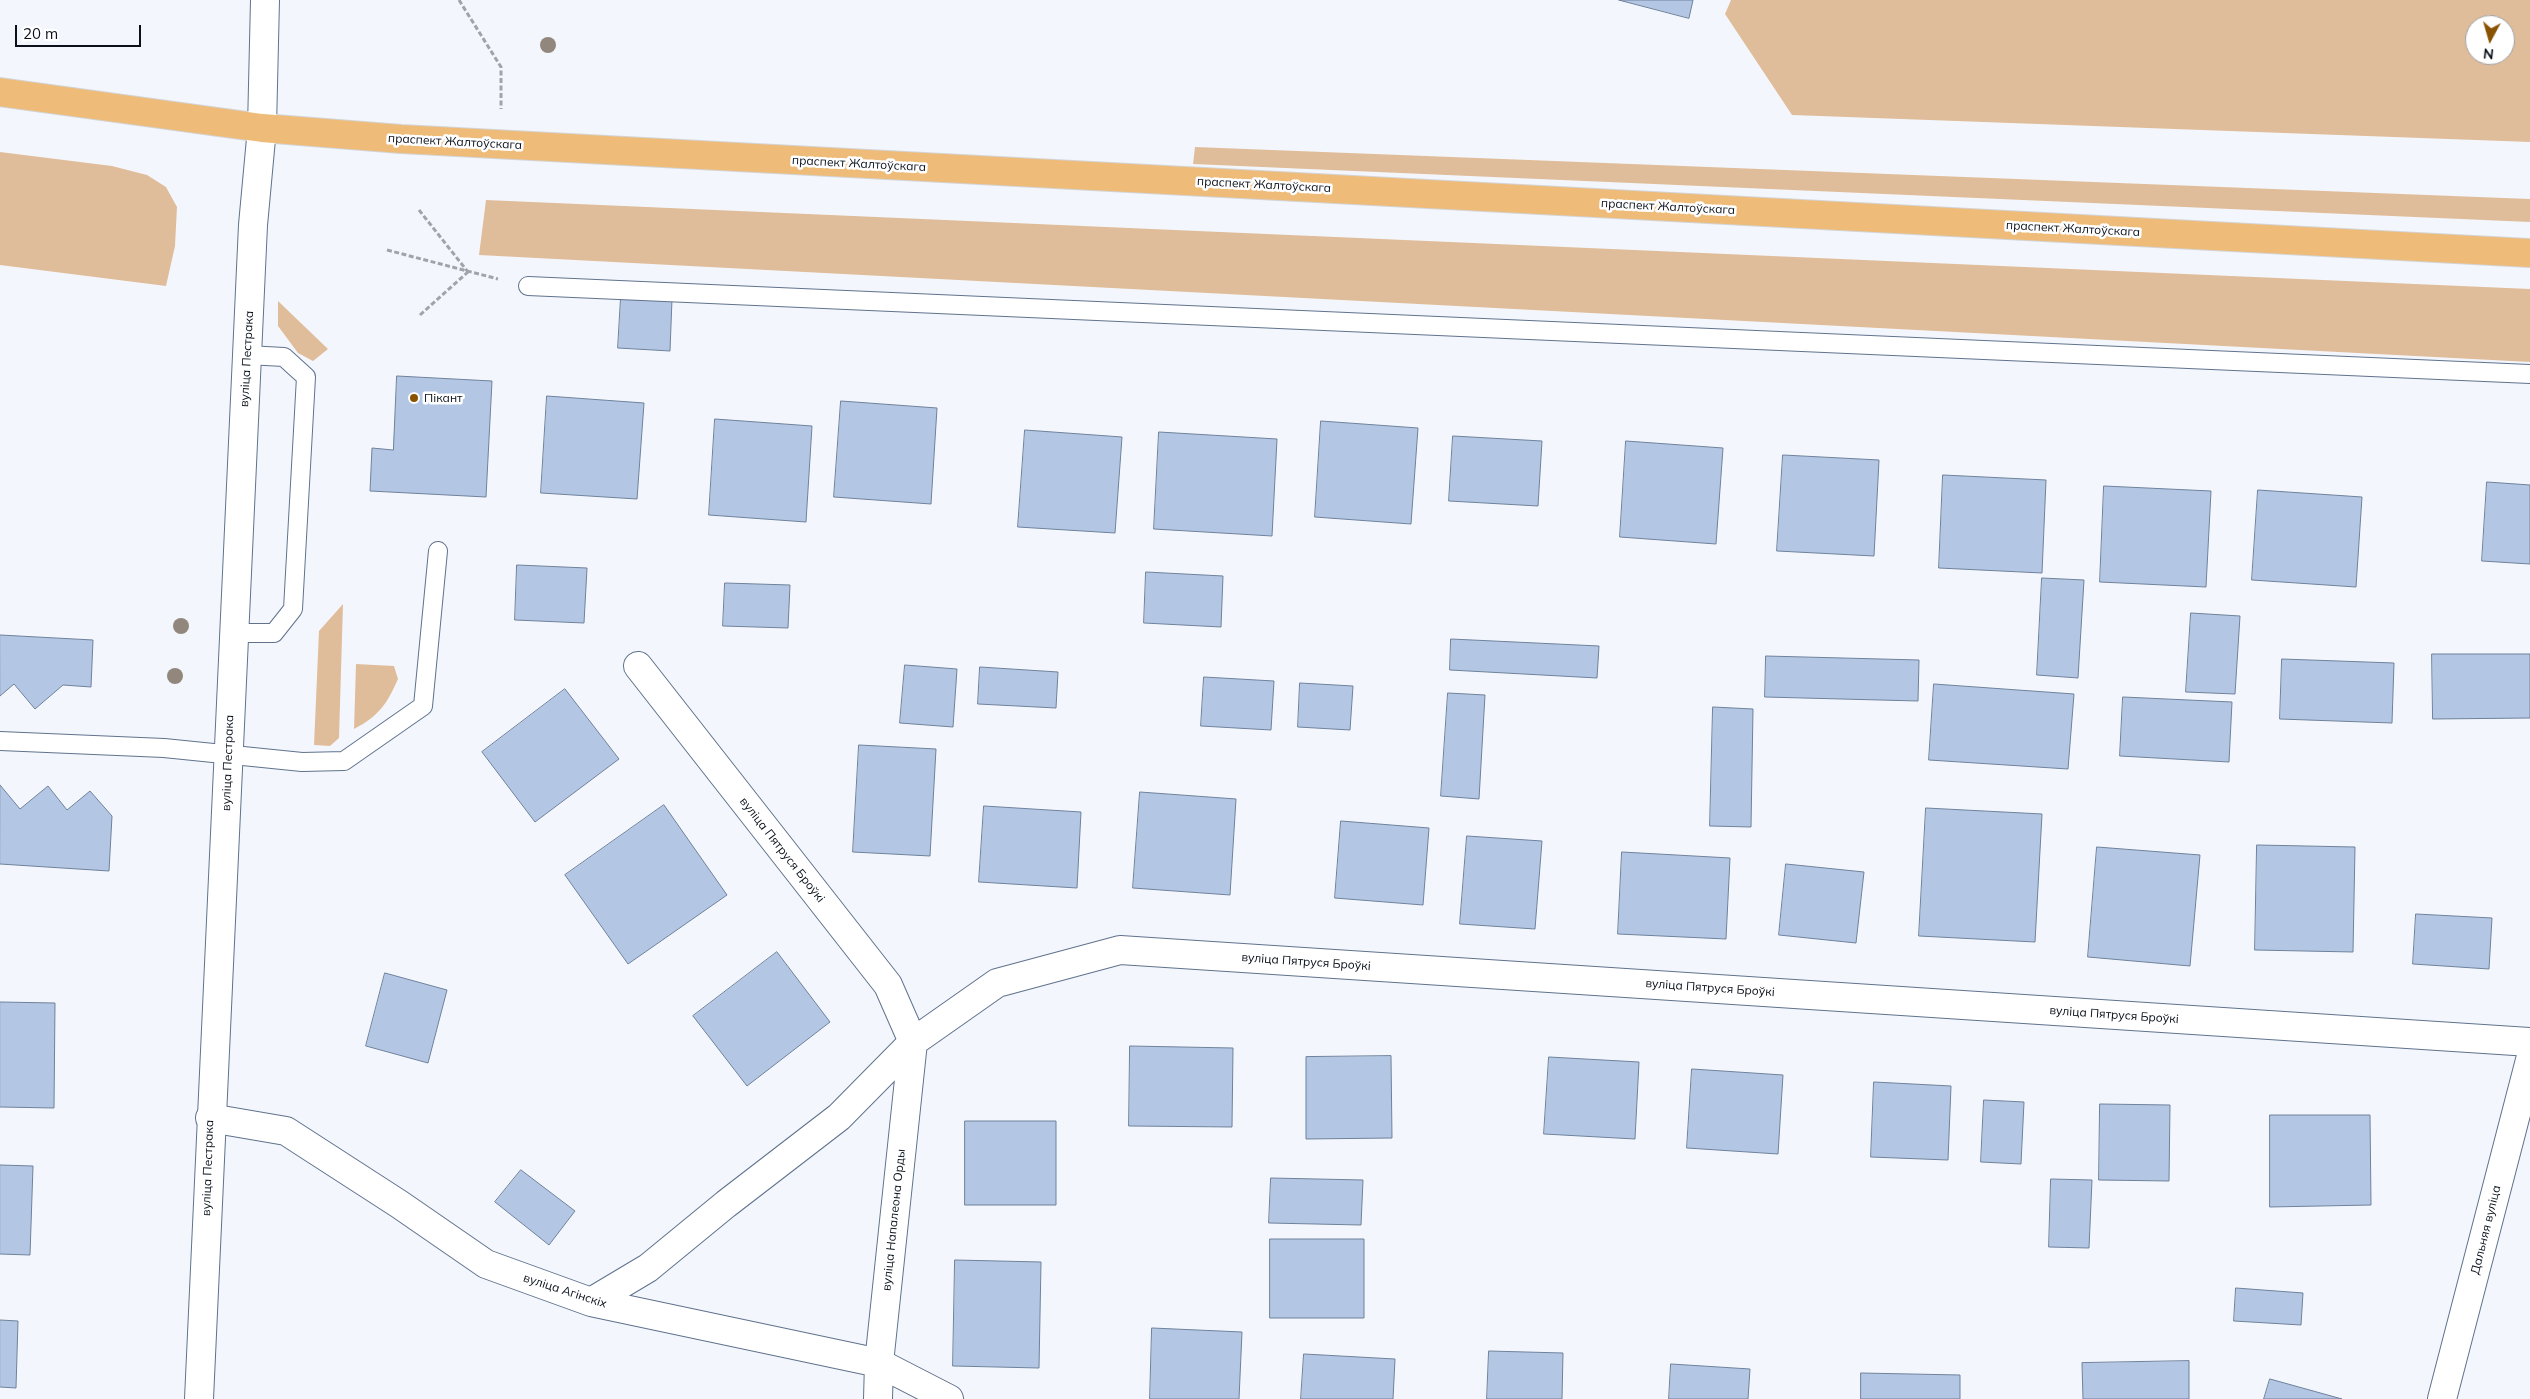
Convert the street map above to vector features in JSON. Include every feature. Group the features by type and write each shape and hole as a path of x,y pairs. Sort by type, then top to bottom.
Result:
{"main road":[{"name":"праспект Жалтоўскага","path":"0,92 262,128 401,139 2530,254"}],"street":[{"name":"вуліца Пестрака","path":"199,1399 233,633 254,225 262,128 265,0"},
{"name":"вуліца Пятруся Броўкі","path":"638,666 888,985 912,1042"},
{"name":"вуліца Пятруся Броўкі","path":"591,1302 648,1268 726,1204 839,1117 912,1042 997,983 1120,950 2530,1042"},
{"name":"вуліца Напалеона Орды","path":"878,1399 879,1363 912,1042"},
{"name":"Дальняя вуліца","path":"2442,1399 2530,1060"},
{"name":"вуліца Агінскіх","path":"210,1118 286,1131 399,1204 486,1264 591,1302 879,1363 949,1399"}],"lane":[{"path":"528,286 2530,374"},
{"path":"233,633 274,633 293,609 306,378 284,358 247,355"},
{"path":"0,741 164,748 229,753 302,762 344,761 423,706 438,551"}],"path":[{"path":"459,0 501,67 500,117"},
{"path":"419,210 468,272"},
{"path":"387,250 468,272"},
{"path":"420,315 468,272"}],"shaded area":[{"path":"1731,0 2530,0 2530,142 1792,115 1725,14"},
{"path":"1195,147 2530,199 2530,222 1193,164"},
{"path":"0,152 112,166 147,175 166,187 177,207 175,246 166,286 0,265"},
{"path":"486,200 2530,289 2530,362 479,255"},
{"path":"278,301 328,349 313,361 298,353 278,326"},
{"path":"343,604 339,738 330,746 314,745 319,631"},
{"path":"356,664 394,666 398,679 390,696 376,714 354,729"}],"building":[{"path":"1619,0 1693,0 1689,18"},
{"path":"621,297 672,299 670,351 618,348"},
{"path":"397,376 492,381 486,497 370,491 372,448 393,450"},
{"path":"547,396 644,403 637,499 541,493"},
{"path":"841,401 937,408 931,504 834,497"},
{"path":"715,419 812,426 806,522 709,515"},
{"path":"1321,421 1418,428 1411,524 1315,517"},
{"path":"1025,430 1122,437 1115,533 1018,527"},
{"path":"1159,432 1277,439 1272,536 1154,529"},
{"path":"1453,436 1542,441 1538,506 1449,501"},
{"path":"1626,441 1723,448 1716,544 1620,537"},
{"path":"1783,455 1879,460 1874,556 1777,551"},
{"path":"1943,475 2046,480 2042,573 1939,568"},
{"path":"2487,482 2530,485 2530,564 2482,561"},
{"path":"2104,486 2211,491 2206,587 2100,582"},
{"path":"2258,490 2362,497 2356,587 2252,580"},
{"path":"517,565 587,568 584,623 515,620"},
{"path":"1146,572 1223,576 1221,627 1144,623"},
{"path":"2042,578 2084,580 2078,678 2037,675"},
{"path":"725,583 790,585 788,628 723,626"},
{"path":"2191,613 2240,616 2235,694 2186,692"},
{"path":"0,635 93,640 91,687 63,685 35,709 14,684 0,696"},
{"path":"1451,639 1599,646 1597,678 1450,670"},
{"path":"2432,654 2530,654 2530,718 2433,719"},
{"path":"1766,656 1919,660 1918,701 1765,697"},
{"path":"2282,659 2394,663 2392,723 2280,719"},
{"path":"905,665 957,669 953,727 900,723"},
{"path":"980,667 1058,672 1056,708 978,704"},
{"path":"1204,677 1274,681 1271,730 1201,726"},
{"path":"1300,683 1353,686 1350,730 1298,727"},
{"path":"1934,684 2074,694 2068,769 1929,760"},
{"path":"565,689 619,759 535,822 482,752"},
{"path":"1448,693 1485,695 1479,799 1441,796"},
{"path":"2123,697 2232,702 2229,762 2120,756"},
{"path":"1713,707 1753,709 1751,827 1710,826"},
{"path":"859,745 936,749 930,856 853,852"},
{"path":"0,785 20,809 48,786 67,810 90,791 112,816 109,871 0,864"},
{"path":"1140,792 1236,799 1230,895 1133,888"},
{"path":"664,805 727,895 628,964 565,875"},
{"path":"984,806 1081,812 1077,888 979,882"},
{"path":"1926,808 2042,814 2035,942 1919,936"},
{"path":"1341,821 1429,828 1423,905 1335,898"},
{"path":"1467,836 1542,841 1535,929 1460,924"},
{"path":"2257,845 2355,847 2353,952 2255,950"},
{"path":"2097,847 2200,855 2190,966 2088,957"},
{"path":"1622,852 1730,858 1726,939 1618,934"},
{"path":"1786,864 1864,872 1856,943 1779,935"},
{"path":"2416,914 2492,918 2489,969 2413,964"},
{"path":"777,952 830,1022 747,1086 693,1016"},
{"path":"385,973 447,990 428,1063 366,1046"},
{"path":"0,1002 55,1003 54,1108 0,1107"},
{"path":"1130,1046 1233,1048 1232,1127 1129,1126"},
{"path":"1391,1056 1392,1138 1306,1139 1306,1057"},
{"path":"1549,1057 1639,1062 1635,1139 1544,1134"},
{"path":"1692,1069 1783,1075 1778,1154 1687,1148"},
{"path":"1874,1082 1951,1086 1948,1160 1871,1157"},
{"path":"1984,1100 2024,1102 2021,1164 1981,1162"},
{"path":"2100,1104 2170,1105 2169,1181 2099,1180"},
{"path":"2270,1115 2370,1115 2371,1205 2270,1207"},
{"path":"965,1121 1056,1121 1056,1205 965,1205"},
{"path":"0,1165 33,1166 30,1255 0,1254"},
{"path":"521,1170 575,1211 549,1245 495,1202"},
{"path":"1271,1178 1363,1180 1361,1225 1269,1223"},
{"path":"2051,1179 2092,1180 2089,1248 2049,1247"},
{"path":"1270,1239 1364,1239 1364,1318 1270,1318"},
{"path":"955,1260 1041,1262 1039,1368 953,1366"},
{"path":"2236,1288 2303,1293 2301,1325 2234,1321"},
{"path":"0,1320 18,1321 16,1388 0,1387"},
{"path":"1152,1328 1242,1332 1239,1399 1150,1399"},
{"path":"1489,1351 1563,1353 1562,1399 1487,1399"},
{"path":"1304,1354 1395,1359 1393,1399 1301,1399"},
{"path":"2189,1361 2189,1399 2083,1399 2082,1363"},
{"path":"1671,1364 1750,1369 1748,1399 1669,1399"},
{"path":"1861,1373 1960,1375 1960,1399 1861,1399"},
{"path":"2270,1379 2342,1399 2264,1399"}],"place":[{"name":"Пікант","path":"414,398"}]}
